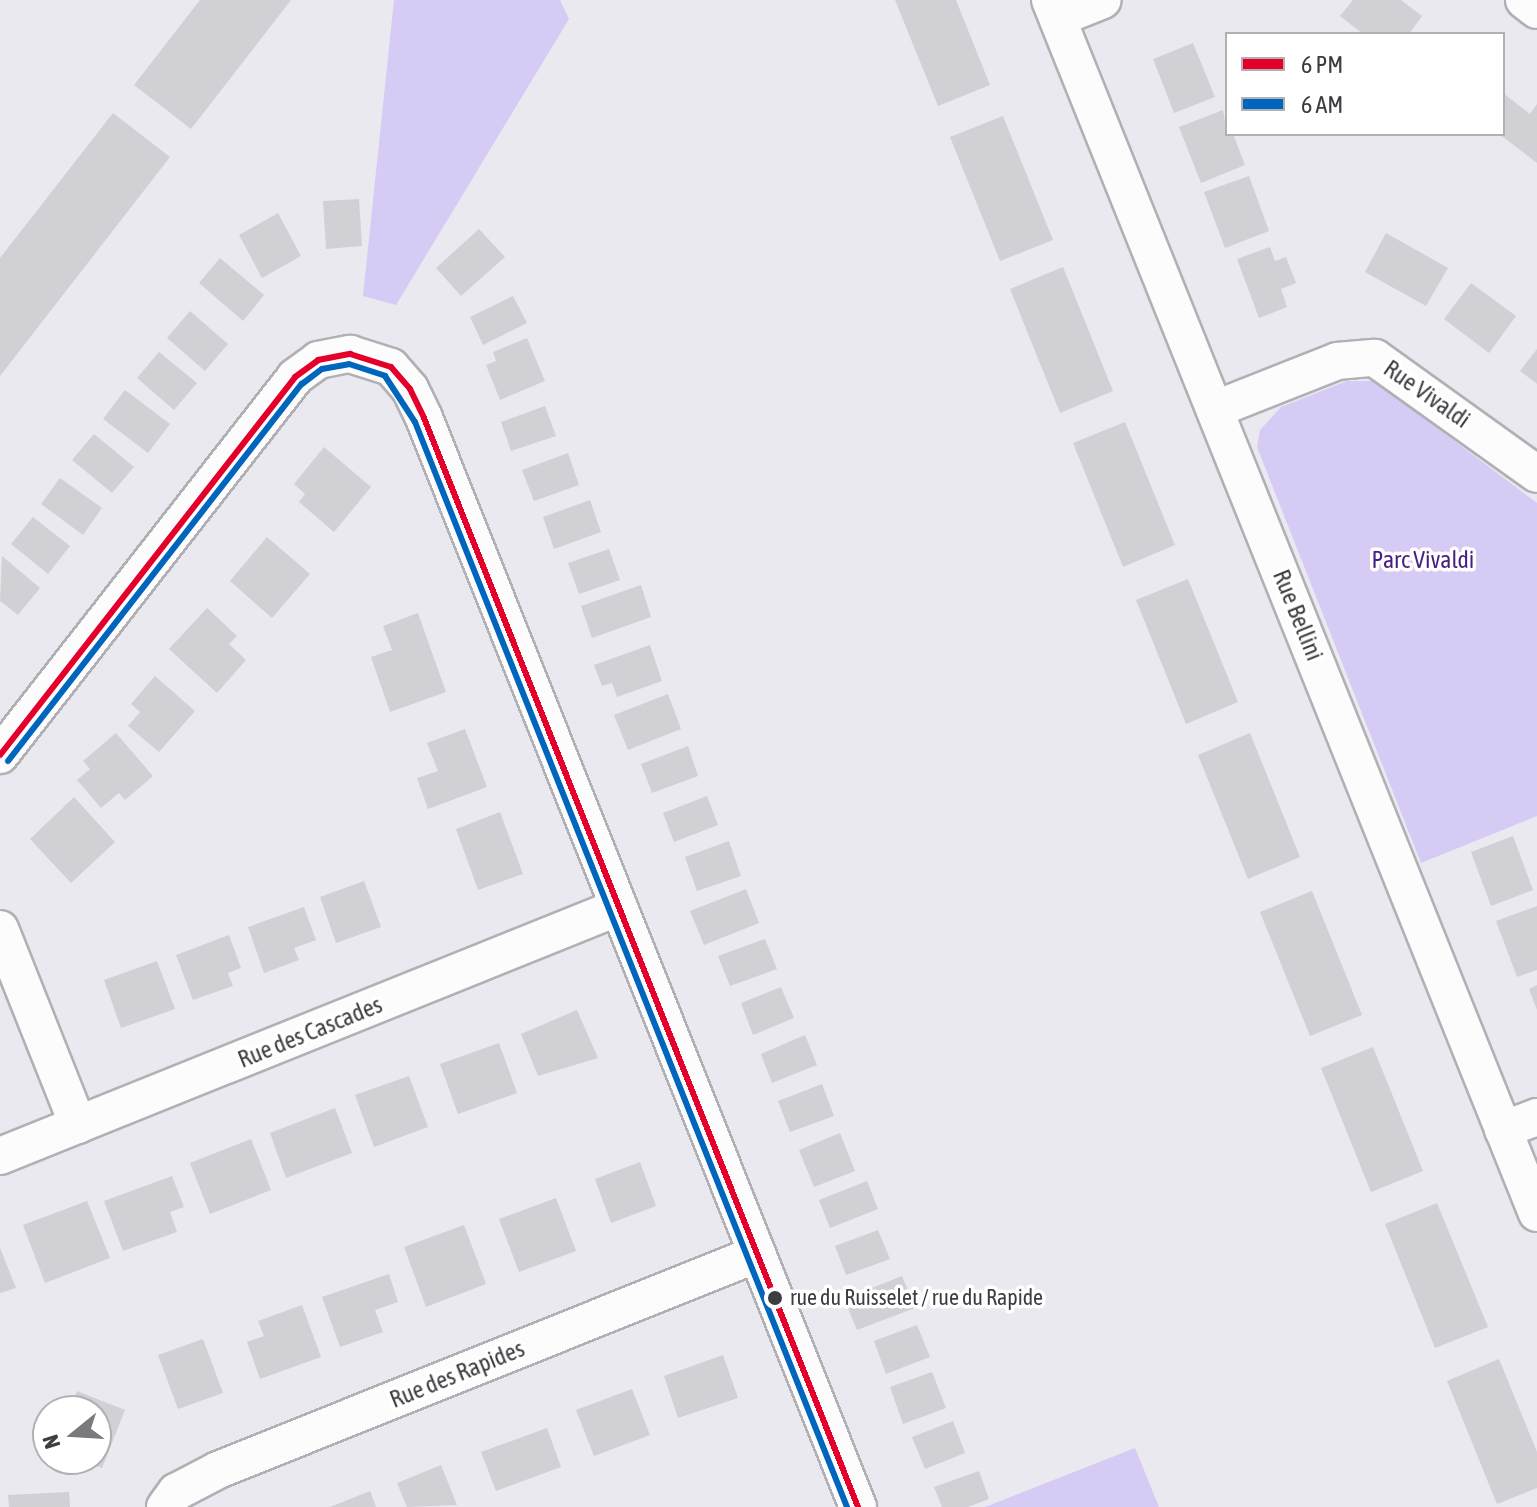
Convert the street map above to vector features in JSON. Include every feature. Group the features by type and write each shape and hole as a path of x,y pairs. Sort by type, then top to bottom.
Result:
{"street":[{"name":"Rue Bellini","path":"1103,0 1054,9 1537,1213"},
{"path":"1524,0 1537,10"},
{"path":"0,755 284,388 318,360 365,356 391,367 417,402 858,1507"},
{"name":"Rue Vivaldi","path":"1216,409 1337,361 1375,358 1537,474"},
{"name":"Rue des Cascades","path":"0,1156 619,907"},
{"path":"0,929 78,1125"},
{"path":"1503,1130 1537,1117"},
{"name":"Rue des Rapides","path":"165,1507 176,1492 210,1474 757,1254"}],"green space":[{"path":"394,0 560,0 569,19 396,305 363,296"},
{"name":"Parc Vivaldi","path":"1347,381 1372,381 1383,387 1537,503 1537,816 1421,863 1257,447 1260,430 1281,407"},
{"path":"1135,1448 1159,1507 985,1507"}],"building":[{"path":"200,0 291,0 191,129 134,85"},
{"path":"895,0 956,0 990,85 938,106"},
{"path":"1353,0 1401,0 1422,16 1410,32 1360,32 1340,16"},
{"path":"1193,43 1215,97 1174,113 1153,59"},
{"path":"1505,95 1530,114 1537,104 1537,163 1502,136 1505,136"},
{"path":"1223,110 1225,136 1234,136 1245,165 1201,183 1179,127"},
{"path":"113,113 170,157 0,376 0,258"},
{"path":"1003,116 1053,240 1000,261 950,137"},
{"path":"1249,176 1269,231 1225,248 1204,192"},
{"path":"359,199 362,246 326,249 323,201"},
{"path":"278,213 301,256 262,278 239,235"},
{"path":"479,229 505,257 461,296 436,268"},
{"path":"1386,233 1448,268 1426,306 1365,272"},
{"path":"1270,247 1275,261 1286,257 1296,283 1281,289 1287,307 1259,318 1237,259"},
{"path":"220,258 264,295 243,321 199,283"},
{"path":"1063,267 1113,391 1060,413 1010,289"},
{"path":"1471,283 1516,316 1489,353 1444,319"},
{"path":"513,296 527,323 483,345 470,317"},
{"path":"190,311 228,344 205,371 167,338"},
{"path":"527,338 545,381 500,400 486,365 496,361 493,352"},
{"path":"1537,349 1537,384 1520,371"},
{"path":"159,352 197,383 174,410 137,378"},
{"path":"125,390 170,424 148,453 103,419"},
{"path":"545,406 556,436 511,451 501,422"},
{"path":"1125,422 1175,545 1123,567 1073,443"},
{"path":"94,434 134,467 112,493 72,460"},
{"path":"324,447 371,487 334,532 299,502 305,494 294,484"},
{"path":"568,453 579,485 534,501 522,470"},
{"path":"60,478 102,508 83,535 41,504"},
{"path":"590,500 601,532 554,549 543,517"},
{"path":"33,517 70,546 48,574 11,544"},
{"path":"267,537 310,574 272,618 230,581"},
{"path":"609,549 620,580 579,594 568,563"},
{"path":"2,556 40,588 18,615 0,601"},
{"path":"1188,579 1238,702 1186,724 1136,600"},
{"path":"641,585 651,617 592,638 581,606"},
{"path":"207,608 237,636 229,644 246,660 217,693 169,649"},
{"path":"418,613 446,692 390,712 371,657 392,650 383,626"},
{"path":"650,645 662,681 617,697 612,683 602,686 594,665"},
{"path":"155,676 195,711 159,752 128,726 140,712 131,704"},
{"path":"668,694 681,729 628,750 614,715"},
{"path":"465,729 487,787 428,809 417,778 438,771 427,743"},
{"path":"116,733 153,776 125,800 119,793 101,808 77,780 90,769 83,761"},
{"path":"1250,733 1300,857 1248,879 1198,755"},
{"path":"688,746 698,776 652,793 641,764"},
{"path":"707,796 718,825 674,842 663,813"},
{"path":"74,797 115,842 71,883 30,839"},
{"path":"500,812 523,874 478,890 456,829"},
{"path":"1513,836 1533,890 1491,906 1471,852"},
{"path":"729,841 741,876 697,891 685,857"},
{"path":"364,881 381,927 336,943 320,897"},
{"path":"746,889 759,923 704,945 690,911"},
{"path":"1312,891 1362,1015 1310,1036 1260,912"},
{"path":"1537,906 1537,970 1517,977 1496,921"},
{"path":"304,907 316,940 294,948 299,960 264,973 248,927"},
{"path":"229,935 241,968 228,973 233,986 193,1000 176,955"},
{"path":"765,939 777,969 730,986 718,956"},
{"path":"157,961 175,1009 121,1028 104,980"},
{"path":"1537,985 1537,1010 1529,989"},
{"path":"781,987 794,1018 753,1035 741,1003"},
{"path":"577,1010 598,1058 538,1076 521,1034"},
{"path":"805,1035 817,1065 772,1083 761,1054"},
{"path":"499,1043 517,1093 458,1114 440,1064"},
{"path":"1373,1047 1423,1171 1371,1192 1321,1068"},
{"path":"409,1076 428,1127 374,1147 355,1095"},
{"path":"822,1084 834,1116 790,1132 778,1101"},
{"path":"335,1108 352,1153 286,1178 270,1133"},
{"path":"840,1133 855,1171 814,1187 799,1150"},
{"path":"251,1139 271,1190 210,1214 190,1163"},
{"path":"640,1162 656,1206 611,1223 595,1179"},
{"path":"172,1176 184,1207 170,1212 177,1232 123,1251 104,1201"},
{"path":"867,1181 878,1209 830,1228 819,1200"},
{"path":"556,1198 576,1251 519,1272 499,1219"},
{"path":"87,1201 110,1258 45,1283 23,1225"},
{"path":"1437,1203 1488,1327 1435,1348 1385,1224"},
{"path":"464,1225 486,1284 426,1307 404,1247"},
{"path":"878,1230 890,1259 846,1275 835,1246"},
{"path":"0,1248 16,1288 0,1293"},
{"path":"389,1274 398,1302 375,1310 383,1332 340,1347 322,1297"},
{"path":"902,1276 915,1308 857,1330 844,1299"},
{"path":"302,1305 321,1357 260,1379 247,1342 264,1336 258,1321"},
{"path":"917,1325 930,1357 886,1374 874,1341"},
{"path":"203,1339 223,1393 178,1409 158,1355"},
{"path":"723,1355 738,1398 678,1418 664,1376"},
{"path":"1499,1359 1537,1452 1537,1488 1497,1504 1447,1381"},
{"path":"932,1372 946,1408 903,1424 890,1387"},
{"path":"632,1389 650,1435 594,1456 576,1410"},
{"path":"112,1405 125,1410 112,1443"},
{"path":"953,1421 965,1453 925,1469 912,1437"},
{"path":"547,1428 561,1467 496,1491 481,1452"},
{"path":"441,1465 457,1505 407,1507 397,1483"},
{"path":"979,1471 989,1499 968,1507 942,1507 934,1487"},
{"path":"370,1491 376,1507 330,1507"},
{"path":"69,1492 70,1507 9,1507 8,1495"}],"transit line":[{"path":"0,755 295,377 318,360 350,354 391,367 410,389 424,418 858,1507"},
{"path":"8,761 302,384 322,369 349,364 385,376 415,422 847,1507"}],"place":[{"name":"rue du Ruisselet / rue du Rapide","path":"775,1298"}]}
